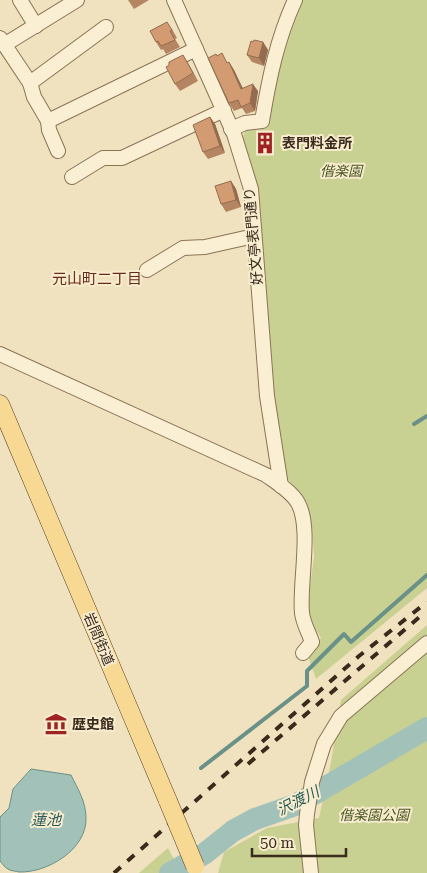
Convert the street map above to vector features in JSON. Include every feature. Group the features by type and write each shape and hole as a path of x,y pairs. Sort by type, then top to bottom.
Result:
{"main road":[{"name":"岩間街道","path":"0,404 196,869"}],"street":[{"path":"20,0 36,26"},
{"path":"58,151 49,130 48,121 34,97 30,83 2,41 36,26 77,0"},
{"name":"好文亭表門通り","path":"174,0 232,129 250,189 267,396 281,486"},
{"path":"232,129 245,123 262,121 269,76 284,25 295,0"},
{"path":"30,83 106,27"},
{"path":"48,121 196,49"},
{"path":"72,177 102,158 122,158 224,110"},
{"path":"147,270 183,248 205,246 254,236"},
{"path":"0,354 266,475 292,495 298,503 303,520 302,614 312,642 303,653"},
{"path":"311,873 306,825 309,796 324,744 341,716 427,643"}],"green space":[{"name":"偕楽園","path":"300,0 427,0 427,588 316,679 308,656 321,638 306,614 314,557 312,528 307,503 287,478 280,453 241,142 248,124 267,124 271,92"},
{"name":"偕楽園公園","path":"427,625 427,873 218,873 224,852 267,828 319,818 331,762 341,700"},
{"path":"168,848 181,873 139,873"}],"water":[{"name":"蓮池","path":"31,769 71,775 86,812 85,829 80,840 64,857 42,868 19,872 9,870 0,861 0,817 9,808 13,789"},
{"path":"185,860 189,868 180,873 160,873"}],"building":[{"path":"167,22 175,40 161,46 158,41 156,42 150,31"},
{"path":"254,40 263,42 259,58 247,55 251,41 253,42"},
{"path":"222,53 227,63 229,62 241,89 253,84 250,103 241,107 238,100 229,103 208,58"},
{"path":"183,55 193,73 175,84 166,67 169,65 169,62"},
{"path":"210,117 220,146 203,152 193,125"},
{"path":"231,181 236,200 221,204 215,186"}],"waterway":[{"path":"414,424 427,416"},
{"path":"201,768 307,686 307,671 344,634 351,642 427,575"},
{"name":"沢渡川","path":"170,873 204,854 233,831 255,819 295,805 427,728"}],"railway":[{"path":"114,873 359,656 427,602"},
{"path":"248,764 423,614"}],"place":[{"name":"表門料金所","path":"265,143"},
{"name":"歴史館","path":"56,724"}],"district":[{"name":"元山町二丁目","path":"97,279"}]}
